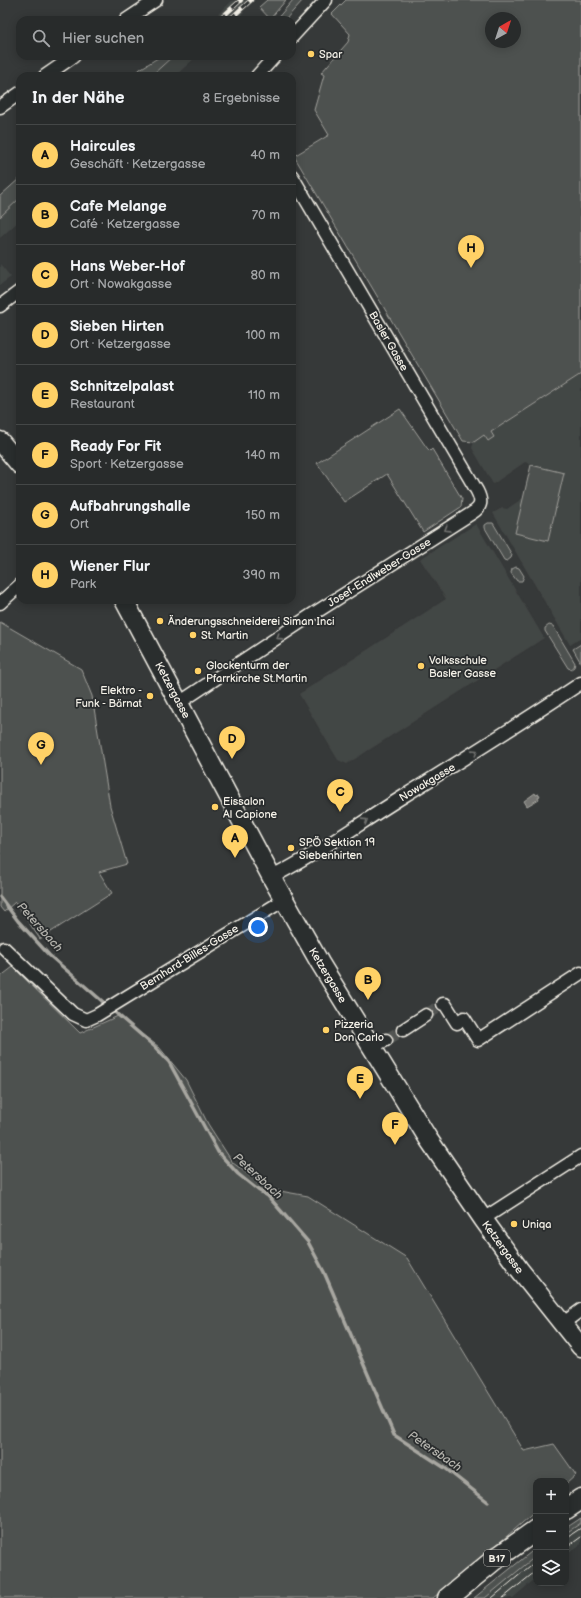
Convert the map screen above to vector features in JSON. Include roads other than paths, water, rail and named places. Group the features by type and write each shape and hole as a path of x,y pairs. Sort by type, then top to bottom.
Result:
{"main road":[{"path":"0,441 16,460"},
{"name":"Ketzergasse","path":"126,604 284,900 320,963 379,1043 429,1140 482,1219 500,1245 581,1347"},
{"path":"569,1507 581,1500"},
{"name":"B17","path":"448,1598 494,1560 533,1532"}],"street":[{"path":"132,16 156,0"},
{"path":"296,33 326,0"},
{"path":"51,72 68,60"},
{"path":"261,72 271,60"},
{"path":"0,107 16,96"},
{"name":"Basler Gasse","path":"296,183 477,491 480,500 479,507"},
{"path":"0,306 16,294"},
{"name":"Josef-Endlweber-Gasse","path":"179,703 330,603 472,514 479,507"},
{"path":"0,604 16,589"},
{"name":"Nowakgasse","path":"272,877 311,855 463,760 581,683"},
{"name":"Bernhard-Billes-Gasse","path":"4,948 73,1014 86,1020 97,1015 284,900"},
{"path":"443,1004 445,1004 456,1023 464,1018 478,1040 581,973"},
{"path":"403,1030 426,1015"},
{"path":"482,1219 581,1156"},
{"path":"562,1324 581,1310"}],"waterway":[{"name":"Petersbach","path":"0,897 18,921 49,955 155,1047 169,1062 218,1152 238,1174 268,1196 308,1242 324,1272 394,1435 445,1468 488,1502"}],"tunnel":[{"path":"426,1015 443,1004"},
{"path":"386,1040 403,1030"}],"tram line":[{"path":"569,1536 581,1528"},
{"path":"569,1546 581,1537"},
{"path":"492,1598 533,1564"},
{"path":"503,1598 533,1573"}],"railway":[{"path":"223,16 241,0"},
{"path":"233,16 251,0"}],"place":[{"name":"Spar","path":"311,54"},
{"name":"Wiener Flur","path":"471,268"},
{"name":"Änderungsschneiderei Siman Inci","path":"160,621"},
{"name":"St. Martin","path":"193,635"},
{"name":"Volksschule Basler Gasse","path":"421,666"},
{"name":"Glockenturm der Pfarrkirche St.Martin","path":"198,671"},
{"name":"Elektro - Funk - Bärnat","path":"150,696"},
{"name":"Sieben Hirten","path":"232,759"},
{"name":"Aufbahrungshalle","path":"41,765"},
{"name":"Eissalon Al Capione","path":"215,807"},
{"name":"Hans Weber-Hof","path":"340,812"},
{"name":"SPÖ Sektion 19 Siebenhirten","path":"291,848"},
{"name":"Haircules","path":"235,858"},
{"name":"Cafe Melange","path":"368,1000"},
{"name":"Pizzeria Don Carlo","path":"326,1030"},
{"name":"Schnitzelpalast","path":"360,1099"},
{"name":"Ready For Fit","path":"395,1145"},
{"name":"Uniqa","path":"514,1224"}]}
